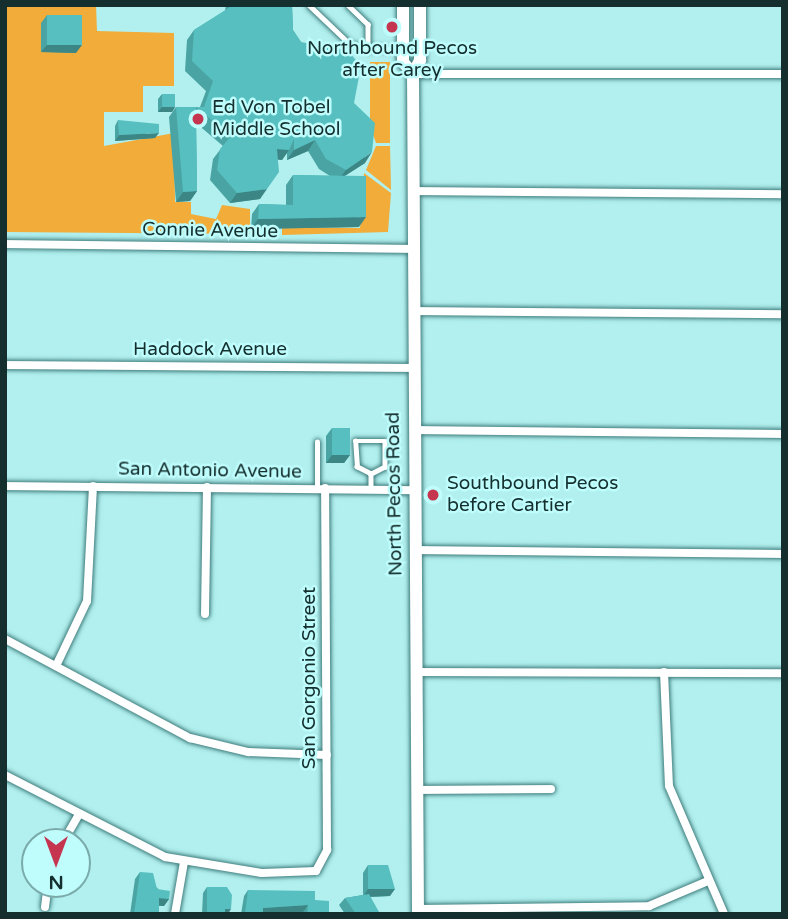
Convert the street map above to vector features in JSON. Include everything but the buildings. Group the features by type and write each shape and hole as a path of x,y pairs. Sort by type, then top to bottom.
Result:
{"main road":[{"name":"North Pecos Road","path":"402,5 403,50 412,74 418,911"},
{"name":"North Pecos Road","path":"412,74 420,60 420,5"}],"street":[{"path":"412,74 783,74"},
{"path":"414,191 783,194"},
{"name":"Connie Avenue","path":"5,244 414,249"},
{"path":"413,311 783,314"},
{"name":"Haddock Avenue","path":"5,365 414,368"},
{"path":"414,430 783,434"},
{"name":"San Antonio Avenue","path":"5,486 414,489"},
{"path":"55,666 87,601 93,486"},
{"path":"205,614 207,487"},
{"name":"San Gorgonio Street","path":"184,862 262,873 307,873 321,866 327,850 321,488"},
{"path":"415,551 783,554"},
{"path":"5,639 191,738 248,752 327,755"},
{"path":"416,672 783,673"},
{"path":"664,672 669,786 723,914"},
{"path":"5,775 78,816 184,862 175,914"},
{"path":"416,790 551,789"},
{"path":"71,828 78,816"},
{"path":"418,911 616,910 667,902 708,881"},
{"path":"45,907 46,898"}],"lane":[{"path":"309,5 351,44 368,50 403,50"},
{"path":"348,5 368,23 368,50"},
{"path":"355,440 385,440 385,467 371,474 357,467 355,440"},
{"path":"317,442 321,488"},
{"path":"371,474 371,489"}],"shaded area":[{"path":"5,5 96,5 97,31 174,33 174,86 143,86 143,112 104,112 104,146 174,133 175,202 191,202 191,214 216,219 222,205 250,209 250,234 5,232"},
{"path":"370,62 390,62 390,143 376,143 370,126"},
{"path":"376,146 390,146 391,190 366,170"},
{"path":"364,173 391,193 388,232 282,235 282,227 360,228"}],"place":[{"name":"Northbound Pecos after Carey","path":"392,27"},
{"name":"Ed Von Tobel Middle School","path":"198,119"},
{"name":"Southbound Pecos before Cartier","path":"433,495"}]}
